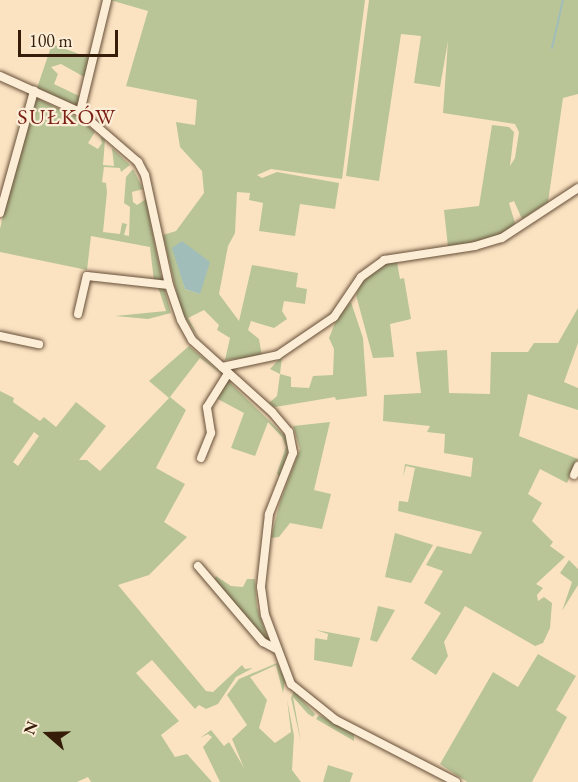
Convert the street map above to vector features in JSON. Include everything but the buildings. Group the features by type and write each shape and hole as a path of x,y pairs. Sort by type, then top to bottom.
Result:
{"street":[{"path":"80,112 107,0"},
{"path":"0,76 80,112 128,150 145,175 169,285 192,340 272,412 293,443 292,453 269,514 261,568 265,615 291,684 308,700 336,720 456,782"},
{"path":"0,213 25,114 34,92"},
{"path":"201,458 211,433 207,407 225,370 278,355 334,317 361,277 384,260 475,246 502,238 578,188"},
{"path":"78,314 87,276 169,285"},
{"path":"0,336 39,344"},
{"path":"198,566 263,642 276,649"}],"green space":[{"path":"110,0 365,0 342,179 271,169 257,175 262,178 277,172 339,183 335,209 300,204 295,236 259,231 263,203 249,200 250,193 237,192 235,233 228,246 219,294 239,321 252,265 298,273 296,287 307,289 305,304 284,301 282,311 287,319 274,328 251,321 248,330 259,339 262,356 225,360 230,338 217,330 219,325 204,310 188,318 202,343 181,311 163,235 176,231 204,193 202,171 180,147 176,122 195,125 197,100 126,86 148,11","holes":["198,253 200,294 185,289 181,274"]},
{"path":"369,0 578,0 578,94 563,98 548,202 522,219 514,201 509,203 515,223 508,232 480,243 448,247 444,210 479,206 492,125 509,127 514,132 510,166 515,158 519,132 515,124 443,113 448,41 440,87 414,83 421,36 401,34 379,181 346,176"},
{"path":"52,44 90,58 86,78 61,64 51,67 58,74 54,84 79,96 84,86 80,102 75,105 37,88"},
{"path":"37,98 80,119 95,132 88,143 98,149 102,143 100,136 105,140 103,165 114,166 112,148 130,165 121,172 120,168 104,167 102,182 106,183 107,192 103,232 120,234 122,223 127,224 124,235 129,236 130,207 124,203 126,177 133,169 143,189 132,192 133,202 137,205 146,199 162,281 154,281 150,247 91,236 87,270 0,252 0,229 21,135"},
{"path":"389,262 397,262 400,279 404,278 411,319 390,324 394,357 373,358 356,295 364,278"},
{"path":"158,287 164,288 171,313 148,319 115,316 166,311"},
{"path":"351,302 363,338 367,396 336,400 335,397 275,407 269,403 277,396 280,374 291,377 291,387 309,388 313,376 333,375 334,349 329,338 337,318"},
{"path":"578,308 578,343 564,382 578,388 578,410 528,394 519,436 578,459 567,483 540,469 528,494 542,503 532,521 553,542 550,546 565,557 536,584 543,588 537,595 538,601 544,597 552,603 550,628 543,643 535,646 465,606 444,642 448,656 436,675 411,659 441,613 424,603 443,571 426,565 437,546 471,554 482,532 398,511 399,501 408,502 415,468 406,466 403,477 405,464 471,477 473,458 444,453 445,434 427,432 430,426 383,421 384,395 421,393 416,352 447,350 449,393 490,394 491,352 528,352 534,343 558,343"},
{"path":"189,346 223,375 200,358 170,397 186,410 156,468 185,484 164,522 187,537 149,575 118,585 206,691 213,692 242,665 245,669 253,668 236,677 218,704 206,709 199,705 195,709 152,660 136,673 179,721 161,735 175,757 187,754 212,782 91,782 88,777 77,782 0,782 0,391 14,398 13,402 40,421 44,417 56,427 76,402 106,426 79,460 87,460 100,471 169,398 149,381","holes":["34,432 39,436 18,466 13,462"]},
{"path":"282,356 280,374 270,369"},
{"path":"226,379 288,439 287,459 280,478 277,473 286,447 282,437 268,422 255,456 231,448 244,413 214,397"},
{"path":"330,422 314,490 331,494 322,529 290,523 279,537 271,538 280,502 300,449 293,426"},
{"path":"395,533 433,545 411,583 385,577"},
{"path":"569,560 578,569 578,585 562,611 572,582 560,573"},
{"path":"216,576 231,586 243,587 247,579 255,579 257,607 269,643 214,580"},
{"path":"378,606 395,610 377,642 370,640"},
{"path":"316,630 360,638 352,667 314,660 315,638 327,640 328,634"},
{"path":"538,654 576,676 556,710 567,717 532,782 467,782 440,764 493,672 518,687"},
{"path":"277,663 285,680 283,693 276,665 250,677 267,700 259,728 275,743 291,732 287,699 294,736 292,770 301,782 220,782 203,747 212,737 208,734 200,738 211,730 224,746 229,742 244,768 232,739 247,725 227,695 239,679"},
{"path":"294,691 315,714 313,717 308,714 293,697 301,742 291,698"},
{"path":"319,715 354,734 354,741 316,719"},
{"path":"328,765 353,773 350,782 323,782"}],"water":[{"path":"182,241 210,262 200,294 185,289 172,248"}],"waterway":[{"path":"552,48 563,0"}],"district":[{"name":"SUŁKÓW","path":"67,117"}]}
